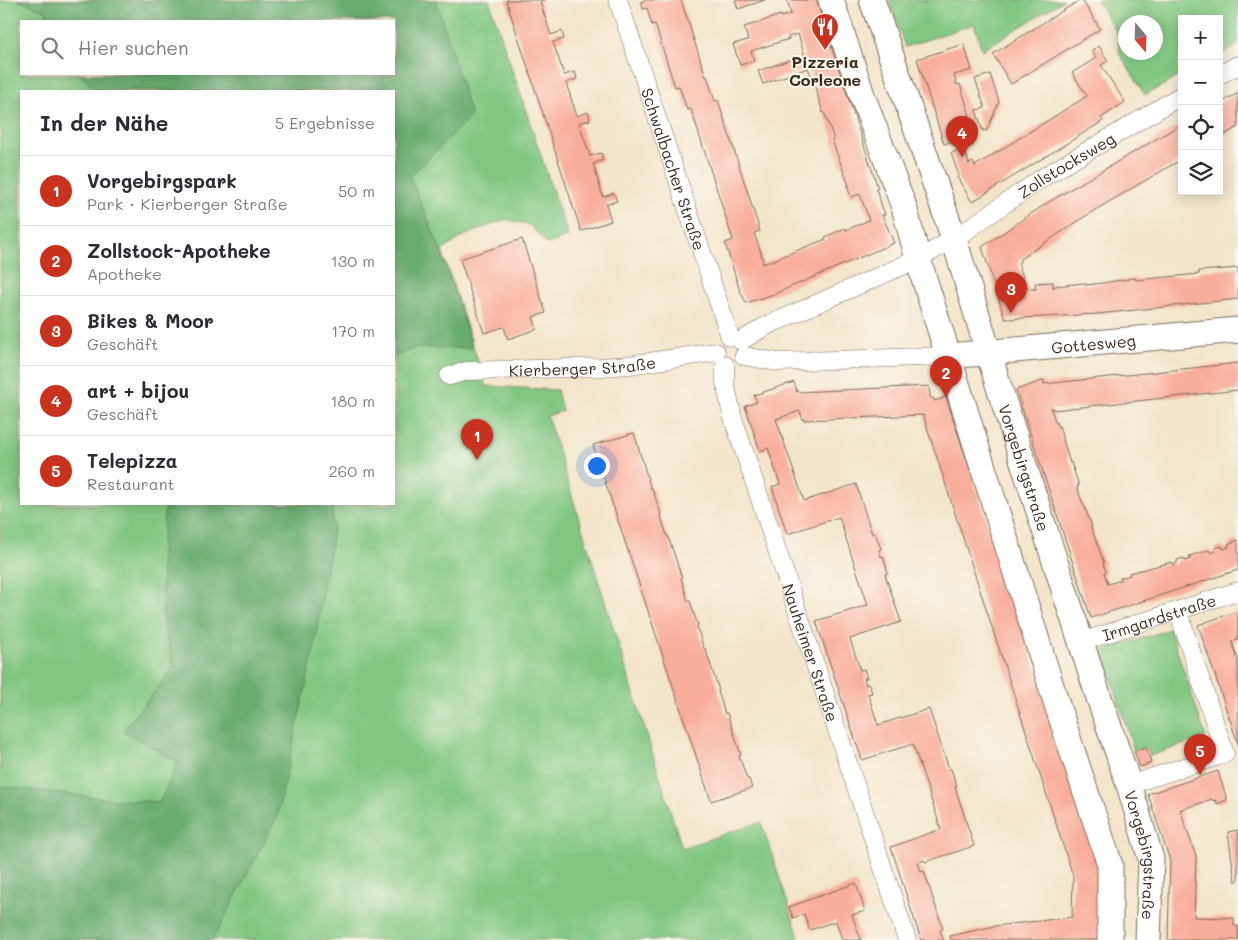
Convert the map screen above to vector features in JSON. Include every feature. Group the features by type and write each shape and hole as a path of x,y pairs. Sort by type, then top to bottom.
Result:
{"main road":[{"name":"Vorgebirgstraße","path":"832,0 862,95 904,207 918,259 1055,698 1110,865 1110,940"},
{"name":"Vorgebirgstraße","path":"872,0 954,239 1151,859 1148,940"},
{"name":"Gottesweg","path":"949,356 989,354 1238,330"}],"street":[{"name":"Schwalbacher Straße","path":"618,0 738,344"},
{"path":"1223,73 1238,65"},
{"name":"Zollstocksweg","path":"954,239 1042,178 1178,97"},
{"name":"Kierberger Straße","path":"738,344 766,326 918,259 954,239"},
{"name":"Kierberger Straße","path":"720,358 716,346 719,341 724,338 738,344"},
{"name":"Kierberger Straße","path":"449,376 467,371 629,365 720,358 736,364 738,344"},
{"path":"738,344 778,362 949,356"},
{"name":"Nauheimer Straße","path":"720,358 732,415 907,940"},
{"name":"Irmgardstraße","path":"1081,642 1238,591"},
{"path":"1129,785 1225,754 1178,611"}],"green space":[{"path":"0,0 489,0 568,237 547,244 530,225 506,219 463,236 442,251 486,386 557,390 562,411 547,416 682,848 761,822 800,940 0,940"},
{"path":"17,0 436,0 471,116 410,177 441,251 473,348 415,348 395,357 395,90 95,90 80,75 395,75 395,20 47,20 47,11"},
{"path":"889,0 1064,0 982,50 974,24 905,47"},
{"path":"1097,0 1238,0 1238,45 1223,53 1223,15 1178,15 1178,77 1145,95 1124,60 1163,60 1163,15 1118,15 1118,41 1117,34"},
{"path":"165,505 332,505 333,530 313,654 277,817 213,940 0,940 0,786 108,799 160,802 178,762 123,731 173,668 163,620 161,552"},
{"path":"1170,629 1206,737 1150,756 1146,747 1134,751 1103,651"}],"building":[{"path":"506,0 545,0 540,2 551,35 562,31 564,39 553,42 564,75 575,72 577,79 566,83 577,116 588,112 590,120 579,123 590,156 601,153 603,160 593,164 603,197 614,193 617,201 606,204 611,221 581,231"},
{"path":"645,0 681,0 706,77 715,101 718,100 760,231 754,233 763,264 826,239 825,237 845,228 846,230 869,220 860,194 851,197 847,186 849,186 832,140 834,139 808,68 763,84 758,71 795,58 795,60 805,57 798,34 788,37 789,39 751,51 754,61 740,65 733,44 748,40 744,27 781,15 781,17 791,14 787,0 816,0 878,188 876,189 885,215 882,215 894,243 774,294 746,303 739,288 725,243 733,240 691,109 687,110 679,86 675,87 655,24 652,25 647,8 643,9 641,2"},
{"path":"735,0 765,0 738,9"},
{"path":"1082,0 1100,29 1011,84 993,54"},
{"path":"964,44 972,70 954,75 957,85 960,84 975,132 971,133 972,135 944,144 917,59"},
{"path":"1099,46 1108,61 1101,65 1125,102 1101,118 1103,121 972,202 957,177 959,176 951,153 964,148 969,164 973,162 975,166 1087,96 1072,73 1096,58 1092,50"},
{"path":"990,74 999,102 987,130 983,131 976,110 985,108 975,79"},
{"path":"1238,93 1238,127 1223,136 1223,105 1223,102"},
{"path":"1178,126 1178,161 1095,210 1020,259 1018,263 1026,285 1030,289 1036,289 1035,283 1053,282 1053,288 1055,286 1084,283 1085,285 1095,284 1135,278 1136,280 1199,274 1199,271 1238,268 1238,299 1098,314 1005,319 982,247 1047,203"},
{"path":"522,239 546,313 533,317 537,329 508,339 504,327 484,333 460,259"},
{"path":"1238,363 1238,390 1054,410 1051,408 1059,426 1079,486 1077,486 1080,496 1104,563 1106,572 1104,573 1108,584 1121,580 1120,578 1130,575 1129,573 1172,562 1173,565 1177,563 1177,560 1184,558 1185,561 1191,559 1189,556 1209,550 1211,553 1216,551 1215,548 1222,546 1223,549 1229,547 1228,544 1238,540 1238,570 1091,618 1016,390 1044,380 1044,384"},
{"path":"794,382 797,392 929,386 930,397 935,401 946,397 1102,871 1099,940 951,940 950,936 995,926 1072,917 1073,876 923,415 803,420 800,411 776,419 804,501 856,484 872,534 875,533 881,549 879,550 881,557 883,556 888,573 885,574 901,622 850,639 860,670 864,669 867,678 864,678 866,685 869,684 872,693 868,694 878,725 929,709 957,787 955,787 974,846 925,862 924,860 918,862 921,872 924,871 943,929 940,930 944,940 921,940 891,847 941,829 913,744 862,760 816,621 868,605 839,517 787,534 772,487 780,484 768,448 760,451 745,406 757,402 754,395"},
{"path":"634,433 719,690 725,714 727,713 741,755 739,756 752,788 711,801 593,445"},
{"path":"1238,611 1238,639 1232,641 1238,660 1238,744 1198,625"},
{"path":"1146,747 1151,763 1140,767 1134,751"},
{"path":"1218,771 1227,800 1217,804 1216,800 1213,801 1212,799 1180,810 1196,856 1194,917 1234,918 1234,926 1238,926 1238,940 1168,940 1170,861 1148,794"},
{"path":"1238,830 1238,881 1235,881 1228,832"},
{"path":"856,883 865,911 852,915 861,940 842,940 836,921 810,930 804,914 793,918 789,907"}],"place":[{"name":"Pizzeria Corleone","path":"825,51"},
{"name":"art + bijou","path":"962,157"},
{"name":"Bikes & Moor","path":"1011,313"},
{"name":"Zollstock-Apotheke","path":"946,397"},
{"name":"Vorgebirgspark","path":"477,460"},
{"name":"Telepizza","path":"1200,775"}]}
